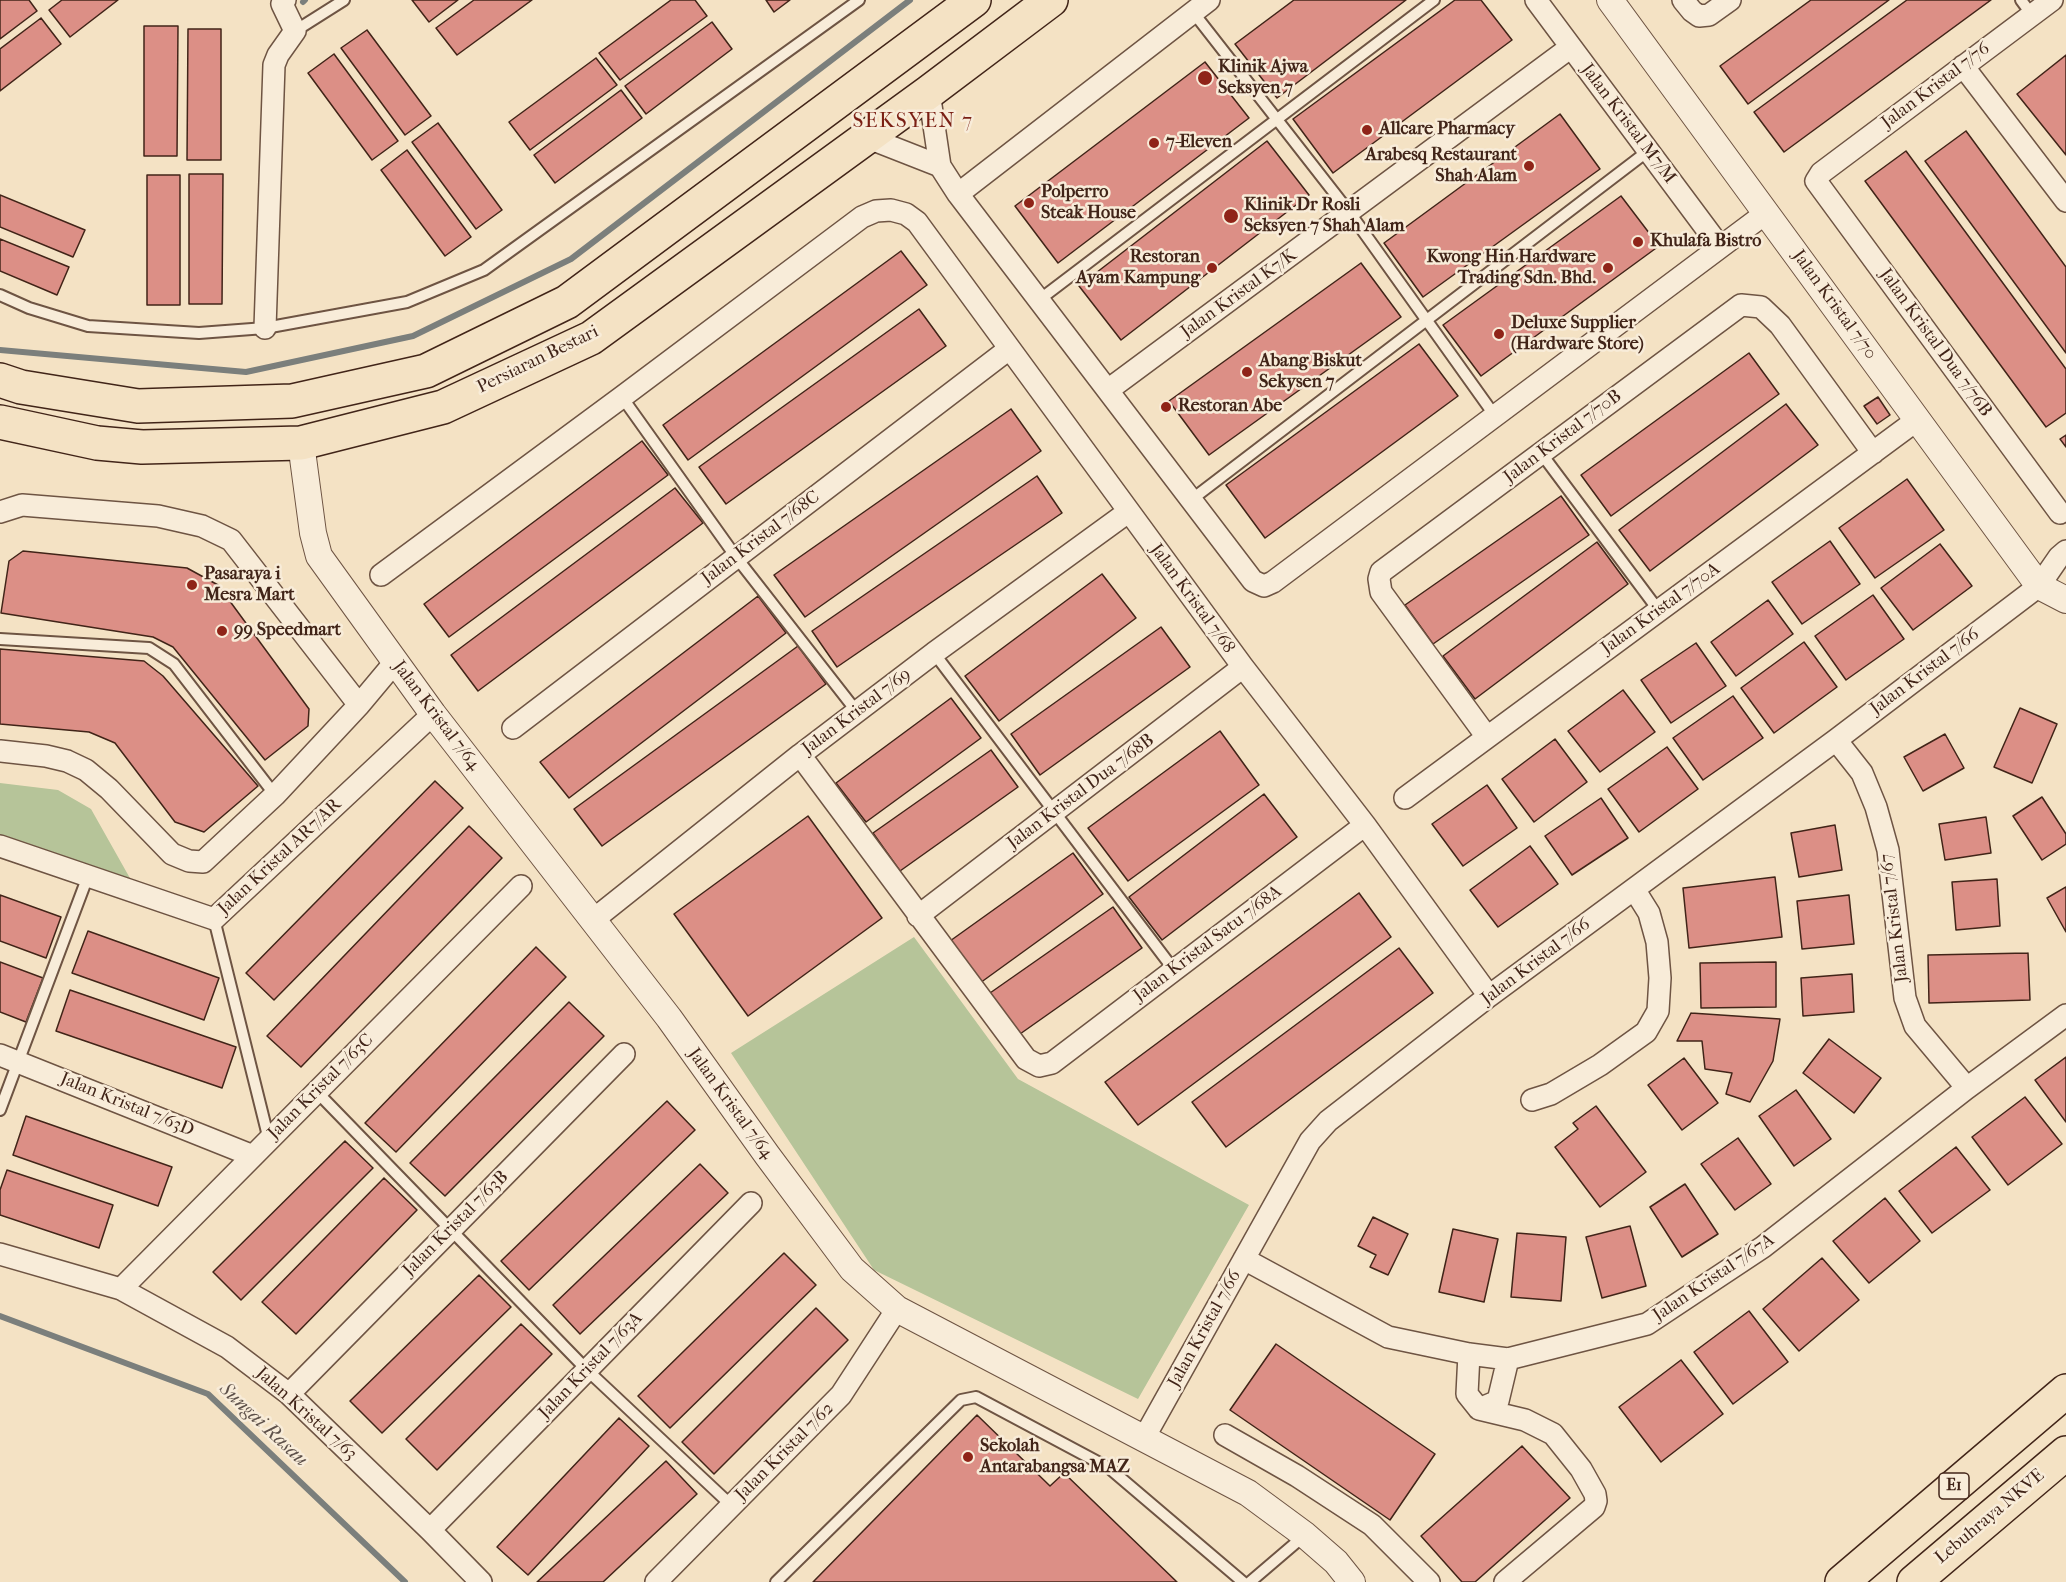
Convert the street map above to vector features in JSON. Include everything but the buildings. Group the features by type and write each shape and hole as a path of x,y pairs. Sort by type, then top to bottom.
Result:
{"main road":[{"path":"914,45 948,0"},
{"path":"0,380 21,387 138,406 292,401 426,371 567,302 974,0"},
{"name":"Persiaran Bestari","path":"0,422 97,443 142,447 301,443 443,407 591,338 929,92 1051,0"},
{"path":"0,443 97,443"},
{"name":"E1","path":"1842,1582 2066,1391"},
{"name":"Lebuhraya NKVE","path":"1914,1582 2066,1453"}],"street":[{"name":"Jalan Kristal M7/M","path":"1536,0 1720,248"},
{"name":"Jalan Kristal 7/70","path":"1610,0 2039,586 2066,600"},
{"path":"1683,0 1699,16 1709,15 1730,0"},
{"name":"Jalan Kristal 7/76","path":"1821,173 1964,66 2026,8 2052,0"},
{"path":"265,327 274,65 278,55 295,31 282,1"},
{"path":"958,194 1201,6"},
{"name":"Jalan Kristal K7/K","path":"1108,390 1350,213 1571,47"},
{"path":"1964,66 2066,201"},
{"path":"929,92 940,166 958,194 1253,581 1264,586 1767,213"},
{"path":"866,137 940,166"},
{"name":"Jalan Kristal Dua 7/76B","path":"1821,173 1816,181 2060,513"},
{"name":"Jalan Kristal 7/68","path":"622,397 862,217 876,211 891,210 906,214 917,222 1128,512 1243,667 1365,825 1489,996"},
{"name":"Jalan Kristal 7/70B","path":"1487,737 1382,592 1379,579 1381,572 1741,305 1761,307 1780,325 1873,453"},
{"name":"Jalan Kristal 7/68C","path":"513,728 1009,349"},
{"path":"381,575 622,397"},
{"name":"Jalan Kristal 7/70A","path":"1405,798 1917,420"},
{"name":"Jalan Kristal 7/64","path":"301,443 313,533 319,556 433,714 669,1018 760,1146 852,1269 897,1309 1248,1493 1305,1535 1336,1562 1352,1582"},
{"path":"0,512 22,505 158,516 202,526 231,540 360,705"},
{"name":"Jalan Kristal 7/69","path":"593,920 857,711 1128,512"},
{"name":"Jalan Kristal 7/66","path":"1144,1438 1310,1141 1328,1121 1489,996 1836,740 2039,586 2059,557 2066,551"},
{"path":"0,751 46,756 67,761 86,770 109,789 172,854 189,861 203,862 275,795 360,705 395,662"},
{"name":"Jalan Kristal Dua 7/68B","path":"918,916 1243,667"},
{"name":"Jalan Kristal AR7/AR","path":"0,846 214,919 433,714"},
{"name":"Jalan Kristal 7/67","path":"1836,740 1862,773 1876,807 1888,850 1905,998 1915,1026 1966,1088"},
{"path":"800,755 918,916"},
{"name":"Jalan Kristal Satu 7/68A","path":"918,916 1026,1059 1039,1066 1052,1063 1365,825"},
{"name":"Jalan Kristal 7/63C","path":"121,1289 521,886"},
{"path":"1532,1100 1568,1085 1637,1039 1646,1032 1658,1011 1660,978 1657,942 1648,913 1634,889"},
{"name":"Jalan Kristal 7/67A","path":"1244,1259 1388,1337 1469,1354 1508,1359 1647,1324 1763,1247 1966,1088 2066,1015"},
{"name":"Jalan Kristal 7/63B","path":"289,1394 624,1054"},
{"name":"Jalan Kristal 7/63D","path":"9,1059 253,1156"},
{"name":"Jalan Kristal 7/63A","path":"430,1530 751,1203"},
{"name":"Jalan Kristal 7/63","path":"0,1254 121,1289 227,1347 289,1394 481,1582"},
{"name":"Jalan Kristal 7/62","path":"657,1582 841,1395 897,1309"},
{"path":"1469,1354 1467,1394 1479,1409 1525,1420 1553,1434 1581,1469 1595,1494 1594,1507 1505,1582"},
{"path":"1479,1409 1498,1401 1508,1359"},
{"path":"1225,1436 1297,1476 1372,1525 1429,1582"}],"lane":[{"path":"295,31 344,0"},
{"path":"0,295 29,308 88,326 199,333 265,327 407,302 484,270 859,0"},
{"path":"1039,300 1434,0"},
{"path":"1201,6 1276,119 1350,213 1495,416"},
{"path":"1191,500 1648,151"},
{"path":"622,397 736,557 857,711"},
{"path":"1541,453 1659,611"},
{"path":"0,639 149,648 174,664 275,795"},
{"path":"934,653 1174,970"},
{"path":"0,1110 9,1059 88,876"},
{"path":"214,919 269,1140"},
{"path":"316,1092 452,1228 587,1370 732,1506"},
{"path":"776,1582 961,1400 976,1397 1109,1468 1243,1582"},
{"path":"1250,1582 1305,1535"}],"green space":[{"path":"0,783 58,790 91,809 131,880 0,838"},
{"path":"914,937 1018,1079 1249,1205 1138,1399 874,1270 731,1053"}],"waterway":[{"path":"0,350 246,372 413,336 571,259 910,0"},
{"name":"Sungai Rasau","path":"0,1316 208,1394 405,1582"}],"place":[{"name":"Klinik Ajwa Seksyen 7","path":"1205,78"},
{"name":"Allcare Pharmacy","path":"1367,130"},
{"name":"7-Eleven","path":"1154,143"},
{"name":"Arabesq Restaurant Shah Alam","path":"1529,166"},
{"name":"Polperro Steak House","path":"1029,203"},
{"name":"Klinik Dr Rosli Seksyen 7 Shah Alam","path":"1231,216"},
{"name":"Khulafa Bistro","path":"1638,242"},
{"name":"Restoran Ayam Kampung","path":"1212,268"},
{"name":"Kwong Hin Hardware Trading Sdn. Bhd.","path":"1608,268"},
{"name":"Deluxe Supplier (Hardware Store)","path":"1499,334"},
{"name":"Abang Biskut Sekysen 7","path":"1247,372"},
{"name":"Restoran Abe","path":"1166,407"},
{"name":"Pasaraya i Mesra Mart","path":"192,585"},
{"name":"99 Speedmart","path":"222,631"},
{"name":"Sekolah Antarabangsa MAZ","path":"968,1457"}],"district":[{"name":"SEKSYEN 7","path":"913,122"}]}
